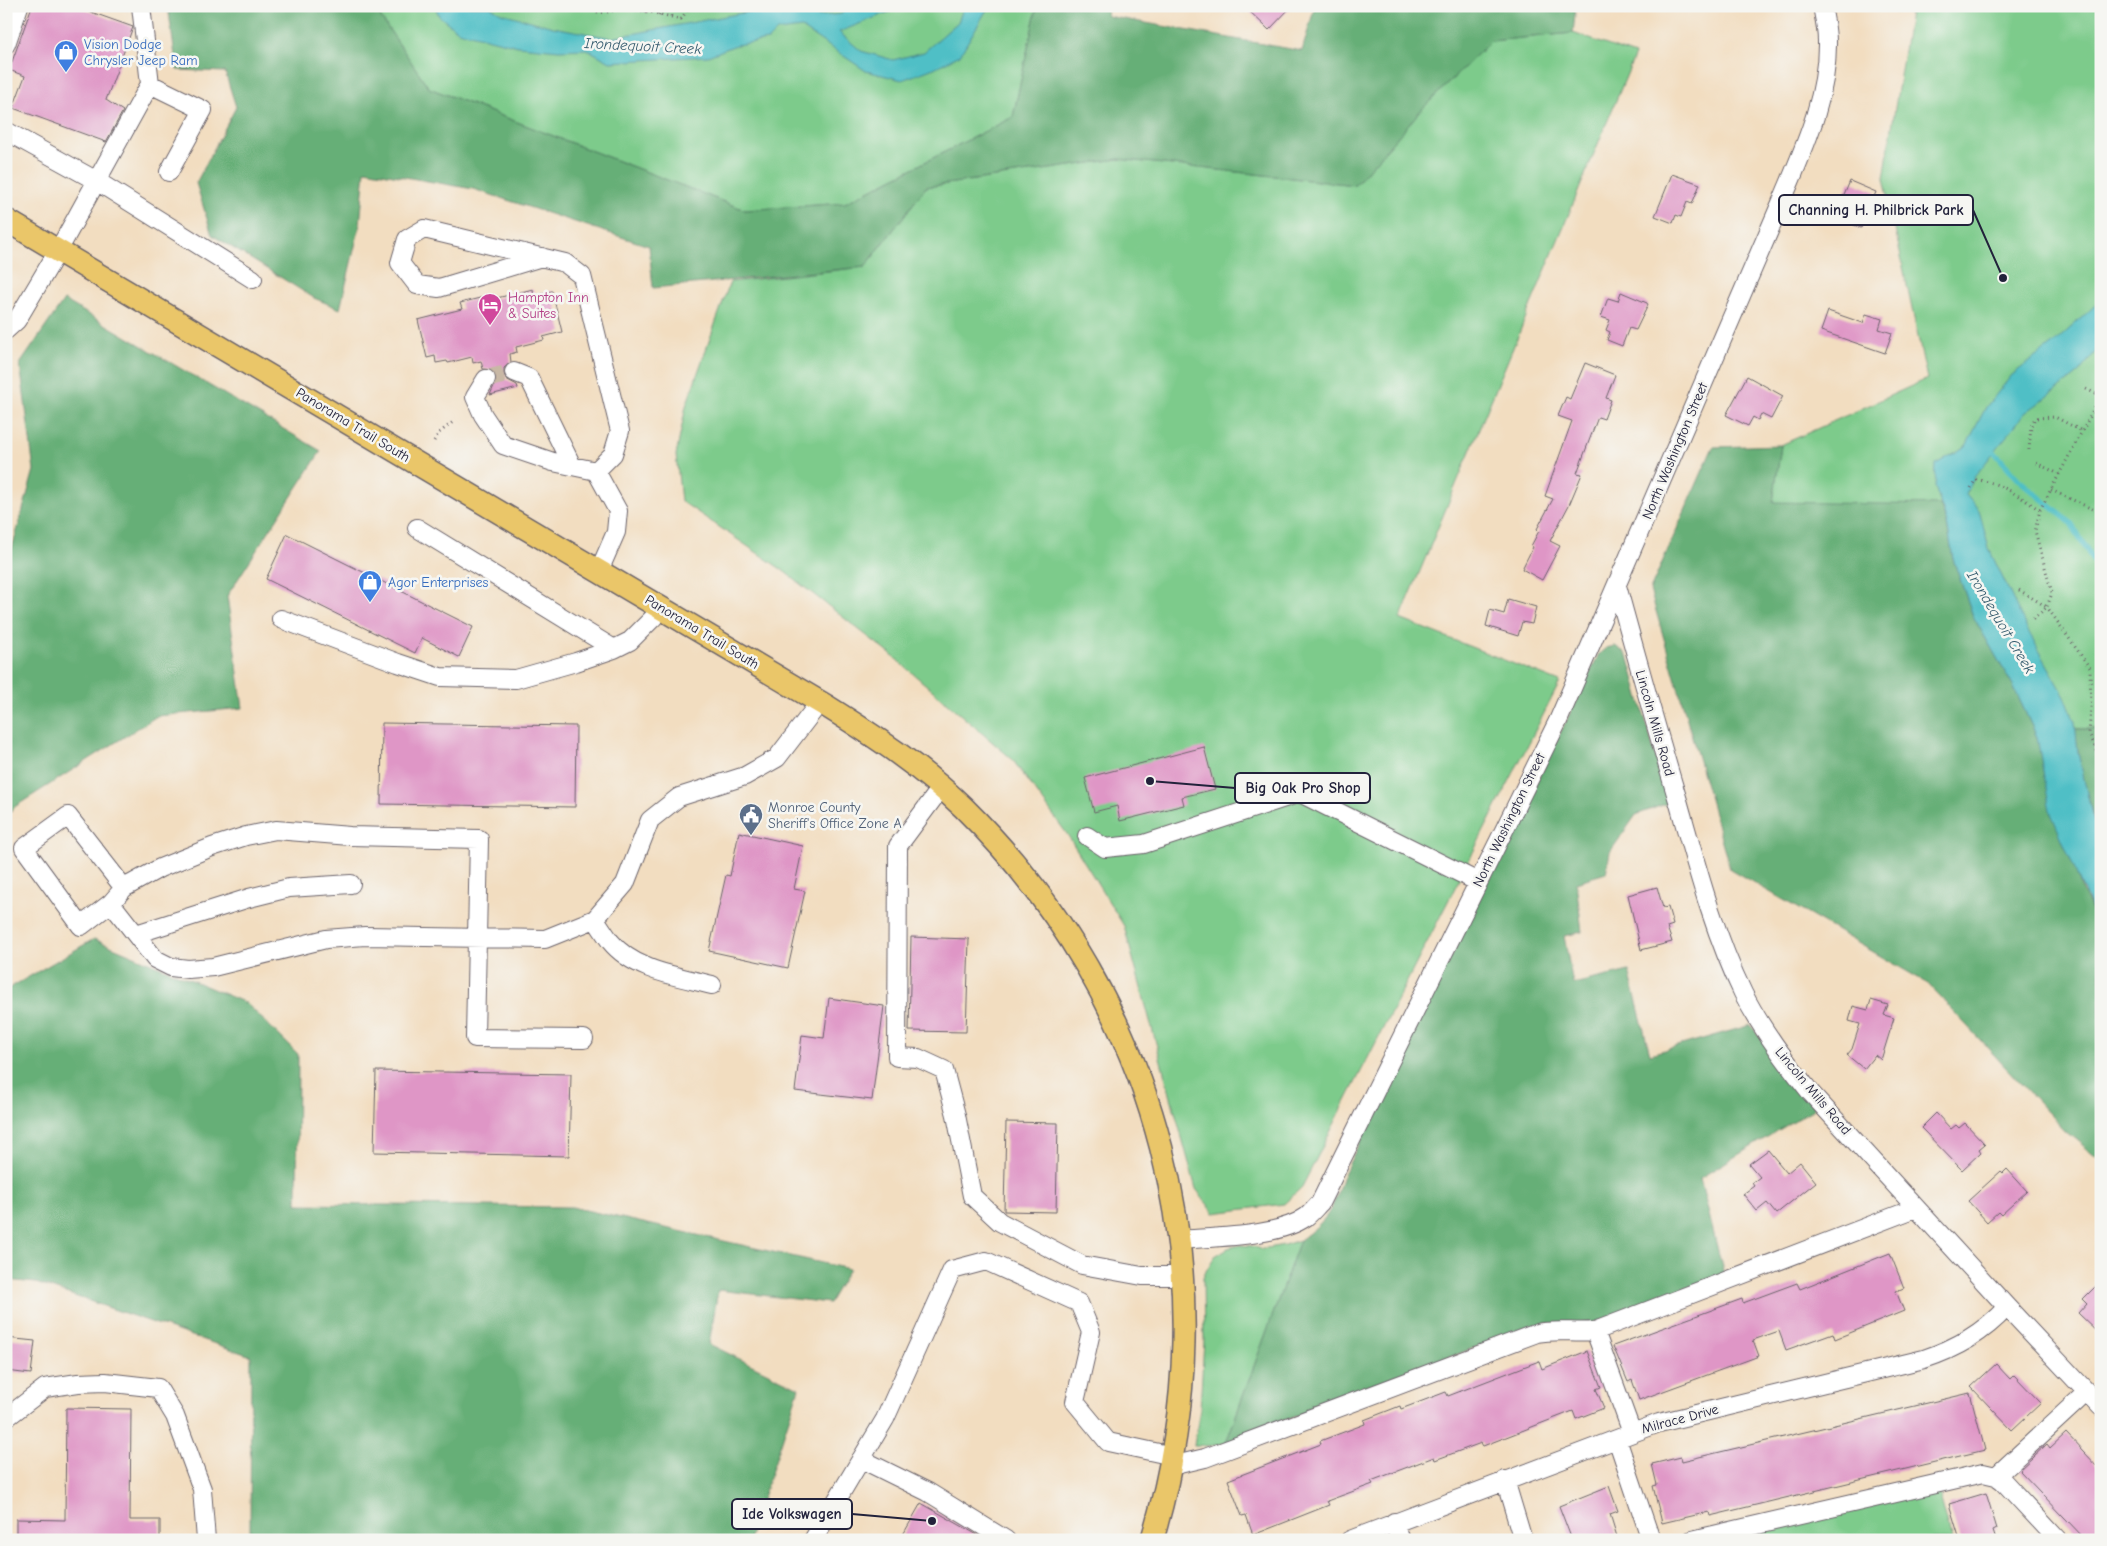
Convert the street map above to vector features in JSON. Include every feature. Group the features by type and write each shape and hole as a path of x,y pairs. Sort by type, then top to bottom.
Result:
{"main road":[{"name":"Panorama Trail South","path":"6,220 820,702 882,741 941,788 1006,853 1045,902 1080,953 1109,1006 1133,1060 1150,1107 1164,1156 1180,1240"},
{"path":"1152,1540 1172,1461 1179,1418 1184,1362 1180,1240"}],"street":[{"path":"6,44 19,6"},
{"path":"6,330 17,320 58,251 150,84 141,6"},
{"name":"North Washington Street","path":"1180,1240 1283,1229 1307,1217 1320,1202 1558,721 1784,196 1816,114 1826,68 1827,40 1822,6"},
{"path":"150,84 203,110 169,172"},
{"path":"6,131 96,180 253,279"},
{"path":"542,257 439,288 417,285 400,262 407,239 424,229 565,262 582,276 620,431 613,454 596,471"},
{"path":"514,372 529,378 572,466"},
{"path":"486,379 475,397 483,415 502,445 553,462 596,471 618,511 616,532 599,571"},
{"path":"417,528 614,649"},
{"name":"Lincoln Mills Road","path":"1617,586 1711,913 1744,994 1786,1062 1811,1093 2101,1407"},
{"path":"281,619 440,677 516,679 614,649 630,641 663,608"},
{"path":"111,903 155,959 170,967 188,969 214,967 326,940 365,936 545,939 595,919 625,884 650,820 678,797 745,776 777,758 820,702"},
{"path":"941,788 898,846 897,1057 918,1058 944,1070 956,1115 972,1196 1000,1222 1082,1265 1142,1276 1182,1276"},
{"path":"1087,836 1104,848 1144,844 1300,793 1478,882"},
{"path":"124,888 68,816 24,848 81,926 111,903 124,888 160,868 212,847 246,836 276,830 350,836 479,839 475,1038 584,1039"},
{"path":"136,934 249,898 289,888 351,884"},
{"path":"595,919 611,943 635,963 666,974 712,984"},
{"path":"813,1540 885,1419 952,1270 986,1261 1079,1303 1091,1332 1075,1402 1108,1442 1172,1461 1205,1458 1537,1333 1552,1330 1574,1333 1595,1331 1916,1208"},
{"name":"Milrace Drive","path":"1350,1540 1658,1423 1924,1359 1950,1350 1970,1339 1992,1323 2007,1307"},
{"path":"1595,1331 1652,1540"},
{"path":"6,1418 45,1388 105,1382 134,1387 158,1388 175,1416 202,1489 206,1540"},
{"path":"1996,1476 2087,1392"},
{"path":"861,1459 914,1485 1006,1540"},
{"path":"1692,1540 1982,1473 1996,1476 2058,1540"},
{"path":"1505,1480 1523,1540"},
{"path":"1394,1522 1400,1540"}],"path":[{"path":"507,6 516,8 520,6"},
{"path":"589,6 592,10 603,13 625,7 681,19 690,6"},
{"path":"645,12 646,6"},
{"path":"659,15 666,6 671,17"},
{"path":"2031,621 2047,607 2052,594 2036,531 2040,510 2101,398 2086,389"},
{"path":"2029,450 2031,426 2035,418 2056,417 2082,431"},
{"path":"434,441 439,433 453,422"},
{"path":"2036,463 2059,474"},
{"path":"1971,488 1975,480 1985,481 2007,489 2040,510"},
{"path":"2051,490 2101,513"},
{"path":"2020,590 2047,607 2090,668 2089,733 2101,760"}],"green space":[{"path":"168,6 376,6 375,9 429,88 745,210 845,203 1013,117 1037,6 1106,6 1107,16 1302,51 1315,6 1576,6 1573,33 1491,41 1422,109 1355,185 1118,159 926,187 865,267 653,288 649,246 473,189 365,170 360,225 340,309 314,298 212,235 196,183 236,107 225,72 177,70"},
{"path":"376,6 1037,6 1013,117 845,203 745,210 429,88 375,9"},
{"path":"1911,6 2101,6 2101,729 2032,728 1773,502 1781,445 1927,379 1884,178"},
{"path":"1573,33 1635,55 1400,619 1560,682 1302,1187 1284,1204 1214,1213 1196,1189 1124,926 1067,834 1012,759 889,653 781,569 681,501 676,455 686,406 730,282 865,267 926,187 1118,159 1355,185 1422,109 1491,41"},
{"path":"64,300 321,451 227,596 243,708 157,716 16,806 6,816 6,570 34,470 20,364"},
{"path":"1781,445 1773,502 1940,505 1947,523 1953,559 1973,616 2014,688 2037,737 2082,891 2101,932 2101,1160 2065,1131 1927,983 1730,869 1650,590 1713,447"},
{"path":"1615,646 1624,652 1629,659 1668,803 1636,815 1610,852 1606,873 1576,882 1582,932 1564,936 1573,984 1629,971 1650,1054 1751,1025 1815,1108 1700,1178 1724,1275 1590,1324 1546,1323 1526,1328 1226,1443 1300,1240 1317,1227 1332,1207 1342,1178 1599,654 1606,648"},
{"path":"2075,729 2101,729 2101,836 2084,783"},
{"path":"94,939 246,1003 298,1054 297,1204 572,1207 849,1269 829,1303 718,1290 709,1344 799,1388 749,1540 250,1540 251,1356 36,1283 6,1280 6,990"},
{"path":"1300,1240 1226,1443 1209,1446 1194,1445 1200,1409 1204,1340 1203,1278 1207,1269 1215,1256 1228,1248 1240,1245 1261,1249"},
{"path":"1938,1489 1952,1540 1724,1540"}],"water":[{"name":"Irondequoit Creek","path":"435,6 489,6 501,13 553,27 611,38 779,6 797,6 819,16 841,14 852,6 904,6 839,32 861,51 893,60 924,52 958,22 964,6 989,6 960,55 934,68 902,80 866,71 802,28 777,31 768,40 736,45 708,56 610,62 587,49 559,50 518,46 458,31 439,16"},
{"name":"Irondequoit Creek","path":"2101,300 2101,345 2076,376 2025,413 1975,476 1966,495 1979,510 1989,549 2027,629 2065,696 2075,722 2078,752 2092,815 2101,836 2101,932 2050,811 2037,737 2014,688 1973,616 1953,559 1947,523 1935,487 1936,464 1966,446 1986,407 2012,375 2054,343"}],"building":[{"name":"Vision Dodge Chrysler Jeep Ram","path":"32,6 74,6 133,27 106,100 123,111 106,142 13,108 25,76 9,70"},
{"path":"1244,6 1292,6 1269,30"},
{"path":"1672,174 1700,184 1692,204 1687,202 1681,217 1676,215 1673,223 1655,216"},
{"path":"1850,181 1876,192 1861,228 1835,217"},
{"name":"Hampton Inn & Suites","path":"533,289 534,296 552,291 562,332 543,337 544,340 516,347 517,352 510,354 511,362 504,368 504,374 506,379 517,385 518,388 490,395 497,379 492,370 483,369 481,361 473,363 472,357 448,363 447,361 436,363 435,356 427,358 418,320 462,309 460,303 492,295 493,299"},
{"path":"1621,292 1648,305 1636,330 1629,328 1622,346 1607,340 1610,332 1606,330 1610,320 1601,317 1608,298 1618,301"},
{"path":"1828,311 1863,323 1866,314 1882,319 1879,329 1892,333 1885,353 1821,331"},
{"path":"1585,363 1615,375 1606,398 1611,400 1604,419 1598,417 1577,473 1582,474 1569,505 1550,541 1560,546 1542,580 1522,569 1539,531 1537,529 1553,499 1545,496 1572,421 1558,416 1566,397 1570,399"},
{"path":"1747,376 1783,396 1771,419 1761,414 1758,420 1753,417 1748,426 1726,415"},
{"name":"Agor Enterprises","path":"287,534 473,627 459,657 422,638 415,653 266,579"},
{"path":"1508,599 1536,607 1532,624 1522,622 1518,636 1486,626 1490,610 1504,614"},
{"path":"382,723 576,726 575,807 381,804"},
{"path":"1204,747 1215,789 1182,797 1184,805 1120,821 1117,806 1094,812 1085,778"},
{"path":"739,832 803,846 794,889 805,891 788,968 709,951 726,875 730,876"},
{"path":"1657,887 1663,908 1668,907 1673,925 1667,927 1672,942 1641,950 1628,895"},
{"path":"911,937 969,939 966,1032 909,1031"},
{"path":"829,998 884,1006 872,1100 795,1091 802,1035 824,1038"},
{"path":"1871,1000 1888,1005 1884,1015 1894,1018 1881,1060 1875,1055 1864,1069 1847,1055 1852,1049 1860,1024 1849,1021 1853,1006 1868,1010"},
{"path":"376,1071 571,1074 569,1156 374,1152"},
{"path":"1936,1113 1951,1129 1956,1125 1959,1128 1965,1123 1985,1144 1979,1149 1981,1152 1962,1170 1921,1128"},
{"path":"1006,1122 1058,1123 1056,1212 1004,1211"},
{"path":"1768,1150 1787,1173 1800,1162 1816,1182 1776,1214 1767,1203 1757,1211 1743,1194 1754,1186 1752,1183 1760,1177 1749,1164"},
{"path":"2007,1169 2027,1191 2001,1215 1998,1212 1987,1222 1968,1201 2001,1171 2003,1173"},
{"path":"1890,1253 1904,1288 1896,1291 1904,1311 1835,1339 1833,1333 1786,1350 1779,1331 1753,1340 1759,1356 1639,1400 1632,1380 1628,1382 1613,1346 1742,1299 1743,1303 1797,1283 1800,1289"},
{"path":"2101,1281 2101,1335 2078,1313 2087,1303 2083,1299"},
{"path":"6,1338 35,1341 31,1374 6,1371"},
{"path":"1587,1351 1601,1387 1596,1389 1604,1408 1576,1419 1573,1411 1483,1446 1481,1443 1435,1460 1434,1457 1371,1481 1373,1484 1327,1501 1329,1505 1253,1535 1246,1515 1242,1516 1228,1480 1321,1444 1320,1441 1365,1424 1364,1420 1400,1406 1401,1409 1446,1392 1448,1396 1539,1361 1542,1369"},
{"path":"1996,1364 2010,1379 2014,1375 2041,1403 2012,1430 1971,1387"},
{"path":"1970,1393 1985,1450 1710,1516 1709,1512 1662,1523 1653,1486 1657,1485 1652,1464 1681,1457 1682,1461"},
{"path":"66,1408 131,1409 130,1520 160,1520 160,1540 16,1540 16,1519 65,1520"},
{"path":"2066,1433 2101,1470 2101,1540 2086,1540 2019,1470 2047,1444 2050,1448"},
{"path":"1609,1486 1618,1511 1610,1514 1618,1540 1572,1540 1559,1506"},
{"path":"1986,1493 1997,1529 1993,1531 1996,1540 1960,1540 1949,1504"},
{"path":"921,1503 981,1537 985,1540 900,1540"}],"waterway":[{"path":"1990,447 2019,480 2071,523 2101,574"}],"tunnel":[{"path":"486,379 514,372"}],"place":[{"name":"Vision Dodge Chrysler Jeep Ram","path":"66,73"},
{"name":"Channing H. Philbrick Park","path":"2003,278"},
{"name":"Hampton Inn & Suites","path":"490,326"},
{"name":"Agor Enterprises","path":"370,603"},
{"name":"Big Oak Pro Shop","path":"1150,781"},
{"name":"Monroe County Sheriff's Office Zone A","path":"751,836"},
{"name":"Ide Volkswagen","path":"932,1521"}]}
